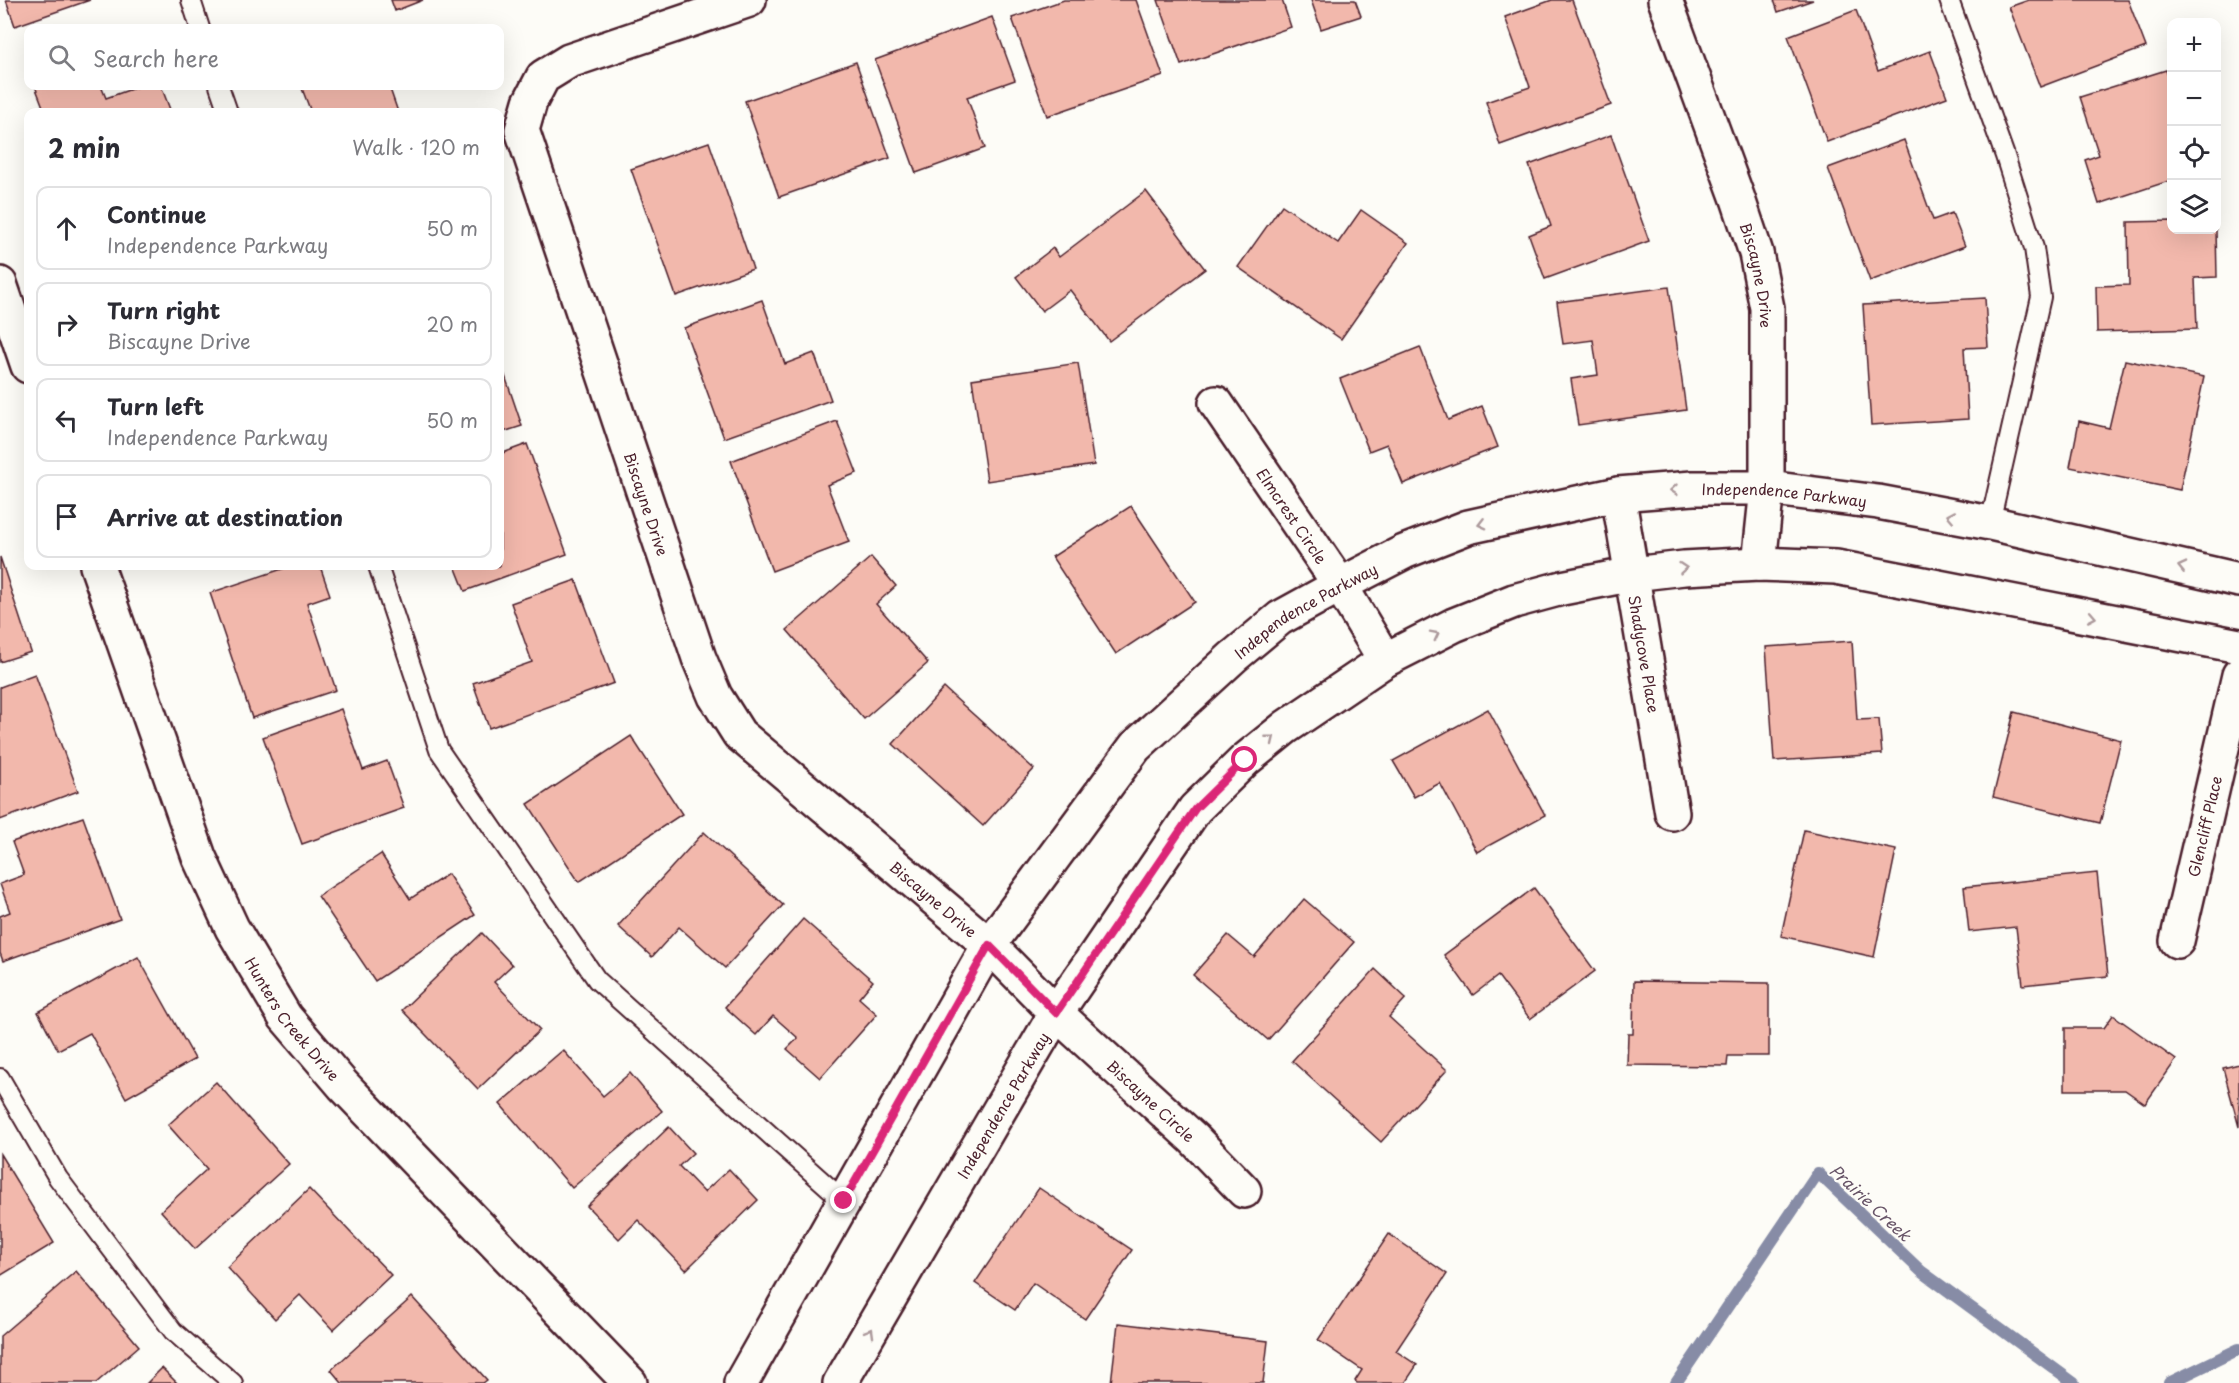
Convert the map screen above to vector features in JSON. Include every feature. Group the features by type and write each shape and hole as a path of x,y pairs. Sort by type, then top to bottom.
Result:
{"street":[{"name":"Biscayne Drive","path":"749,0 569,61 543,77 530,102 522,130 699,658 716,696 740,734 989,945 1056,1013"},
{"name":"Biscayne Drive","path":"1665,0 1756,253 1767,308 1767,488 1759,564"},
{"path":"0,284 24,354"},
{"name":"Elmcrest Circle","path":"1216,403 1340,585 1385,660"},
{"name":"Independence Parkway","path":"741,1383 989,945 1135,747 1233,657 1280,618 1340,585 1404,552 1468,527 1618,494 1693,488 1767,488 1878,502 1990,523 2239,580"},
{"name":"Shadycove Place","path":"1618,494 1672,813"},
{"name":"Independence Parkway","path":"840,1383 1056,1013 1195,809 1245,760 1286,727 1385,660 1454,625 1514,601 1562,588 1633,574 1684,568 1759,564 1836,567 2239,646"},
{"name":"Hunters Creek Drive","path":"99,570 199,857 232,928 285,1017 343,1085 630,1383"},
{"name":"Glencliff Place","path":"2176,941 2239,675"},
{"name":"Biscayne Circle","path":"1056,1013 1194,1139 1244,1191"}],"lane":[{"path":"191,0 199,24"},
{"path":"1949,0 2006,156 2034,248 2041,297 1990,523"},
{"path":"220,90 227,108"},
{"path":"379,570 439,750 597,980 844,1201"},
{"path":"0,1078 58,1178 173,1331 233,1383"}],"building":[{"path":"6,0 90,0 15,26"},
{"path":"391,0 423,0 395,11"},
{"path":"1064,0 1136,0 1163,76 1047,116 1012,18"},
{"path":"1158,0 1282,0 1291,27 1181,65"},
{"path":"1311,0 1355,0 1361,16 1321,29"},
{"path":"1552,0 1572,0 1611,105 1500,145 1486,102 1530,87 1505,17"},
{"path":"1774,0 1813,0 1778,12"},
{"path":"2029,0 2128,0 2146,47 2040,87 2009,7"},
{"path":"1856,10 1878,71 1930,51 1947,97 1827,142 1788,36"},
{"path":"992,17 1015,80 967,97 985,148 916,173 875,60"},
{"path":"856,62 890,158 779,197 745,101"},
{"path":"2166,70 2167,182 2099,204 2085,160 2099,155 2080,97"},
{"path":"37,90 103,90 106,98 129,90 163,90 169,108 43,108"},
{"path":"303,90 390,90 397,108 309,108"},
{"path":"1611,135 1649,241 1545,279 1529,235 1551,226 1529,165"},
{"path":"1904,140 1933,220 1952,213 1965,246 1870,281 1828,168"},
{"path":"709,142 753,269 676,296 631,169"},
{"path":"1146,191 1205,269 1109,341 1070,290 1042,311 1016,277 1053,248 1059,257"},
{"path":"1282,205 1338,243 1361,210 1408,243 1341,339 1238,267"},
{"path":"2167,221 2167,234 2216,234 2217,277 2195,278 2197,329 2097,332 2096,286 2129,285 2128,222"},
{"path":"1669,287 1686,410 1578,425 1571,379 1598,375 1593,340 1563,344 1557,302"},
{"path":"1985,298 1988,347 1964,348 1968,419 1871,425 1863,305"},
{"path":"762,300 785,364 814,353 831,400 724,438 684,328"},
{"path":"1420,347 1448,420 1482,406 1498,447 1403,484 1387,444 1369,451 1340,379"},
{"path":"2125,360 2204,377 2180,490 2070,467 2079,421 2109,428"},
{"path":"1078,363 1094,465 987,481 972,379"},
{"path":"504,373 522,426 504,432"},
{"path":"837,421 857,473 827,485 849,542 772,571 731,461"},
{"path":"527,444 567,554 465,591 457,570 504,570 504,453"},
{"path":"1131,506 1195,602 1116,654 1052,557"},
{"path":"0,557 31,652 0,662"},
{"path":"871,557 896,586 876,604 928,663 864,719 787,630"},
{"path":"279,570 321,570 330,595 307,603 336,690 252,718 210,593"},
{"path":"576,580 614,683 489,728 473,683 532,662 511,603"},
{"path":"1852,641 1857,720 1879,719 1882,754 1774,761 1766,647"},
{"path":"35,674 78,791 0,820 0,687"},
{"path":"944,688 1034,769 983,826 893,744"},
{"path":"341,709 363,770 387,761 404,808 302,844 263,737"},
{"path":"1488,709 1545,815 1477,852 1440,783 1414,797 1393,761"},
{"path":"2014,712 2121,740 2100,823 1993,797"},
{"path":"631,736 682,814 579,882 528,804"},
{"path":"83,817 120,919 3,961 0,953 0,916 10,912 0,884 24,875 12,842"},
{"path":"1804,830 1896,850 1874,957 1781,936"},
{"path":"704,832 783,905 725,968 679,927 652,957 618,926"},
{"path":"381,854 410,899 448,874 475,915 375,981 318,896"},
{"path":"2097,873 2108,976 2023,985 2016,927 1969,932 1964,887"},
{"path":"1534,888 1595,971 1530,1019 1498,976 1473,995 1444,955"},
{"path":"1304,899 1354,942 1268,1040 1193,975 1228,935 1254,957"},
{"path":"803,919 873,981 859,998 877,1014 820,1078 787,1049 798,1038 773,1016 756,1035 725,1007"},
{"path":"482,933 512,965 494,982 540,1030 478,1089 402,1010"},
{"path":"138,957 195,1059 126,1098 90,1033 58,1050 38,1012"},
{"path":"1375,969 1406,998 1389,1017 1447,1070 1381,1142 1292,1061"},
{"path":"1634,981 1769,983 1769,1056 1728,1056 1727,1066 1627,1065 1628,1034 1633,1034"},
{"path":"2113,1015 2176,1060 2145,1104 2125,1090 2065,1090 2065,1028 2104,1028"},
{"path":"563,1050 603,1096 630,1073 662,1111 572,1188 500,1104"},
{"path":"2239,1064 2239,1127 2223,1068"},
{"path":"216,1082 289,1164 195,1249 161,1211 207,1169 168,1125"},
{"path":"669,1127 693,1153 679,1166 704,1192 729,1169 758,1200 686,1270 638,1220 619,1239 587,1206"},
{"path":"0,1154 54,1243 0,1276"},
{"path":"1039,1188 1132,1250 1085,1319 1033,1283 1015,1310 975,1283"},
{"path":"309,1189 391,1275 333,1330 300,1295 275,1319 227,1267"},
{"path":"1389,1234 1447,1274 1396,1351 1417,1365 1405,1383 1357,1383 1355,1381 1362,1370 1318,1340"},
{"path":"76,1271 139,1346 96,1383 0,1383 0,1336"},
{"path":"412,1297 487,1380 483,1383 342,1383 331,1370"},
{"path":"1118,1323 1268,1341 1263,1383 1111,1383"},
{"path":"162,1368 177,1383 147,1383"}],"waterway":[{"name":"Prairie Creek","path":"1676,1383 1818,1173 1921,1271 2074,1383"},
{"name":"Prairie Creek","path":"2169,1383 2239,1349"}],"route":[{"path":"844,1201 989,945 1056,1013 1195,809 1245,760"}]}
